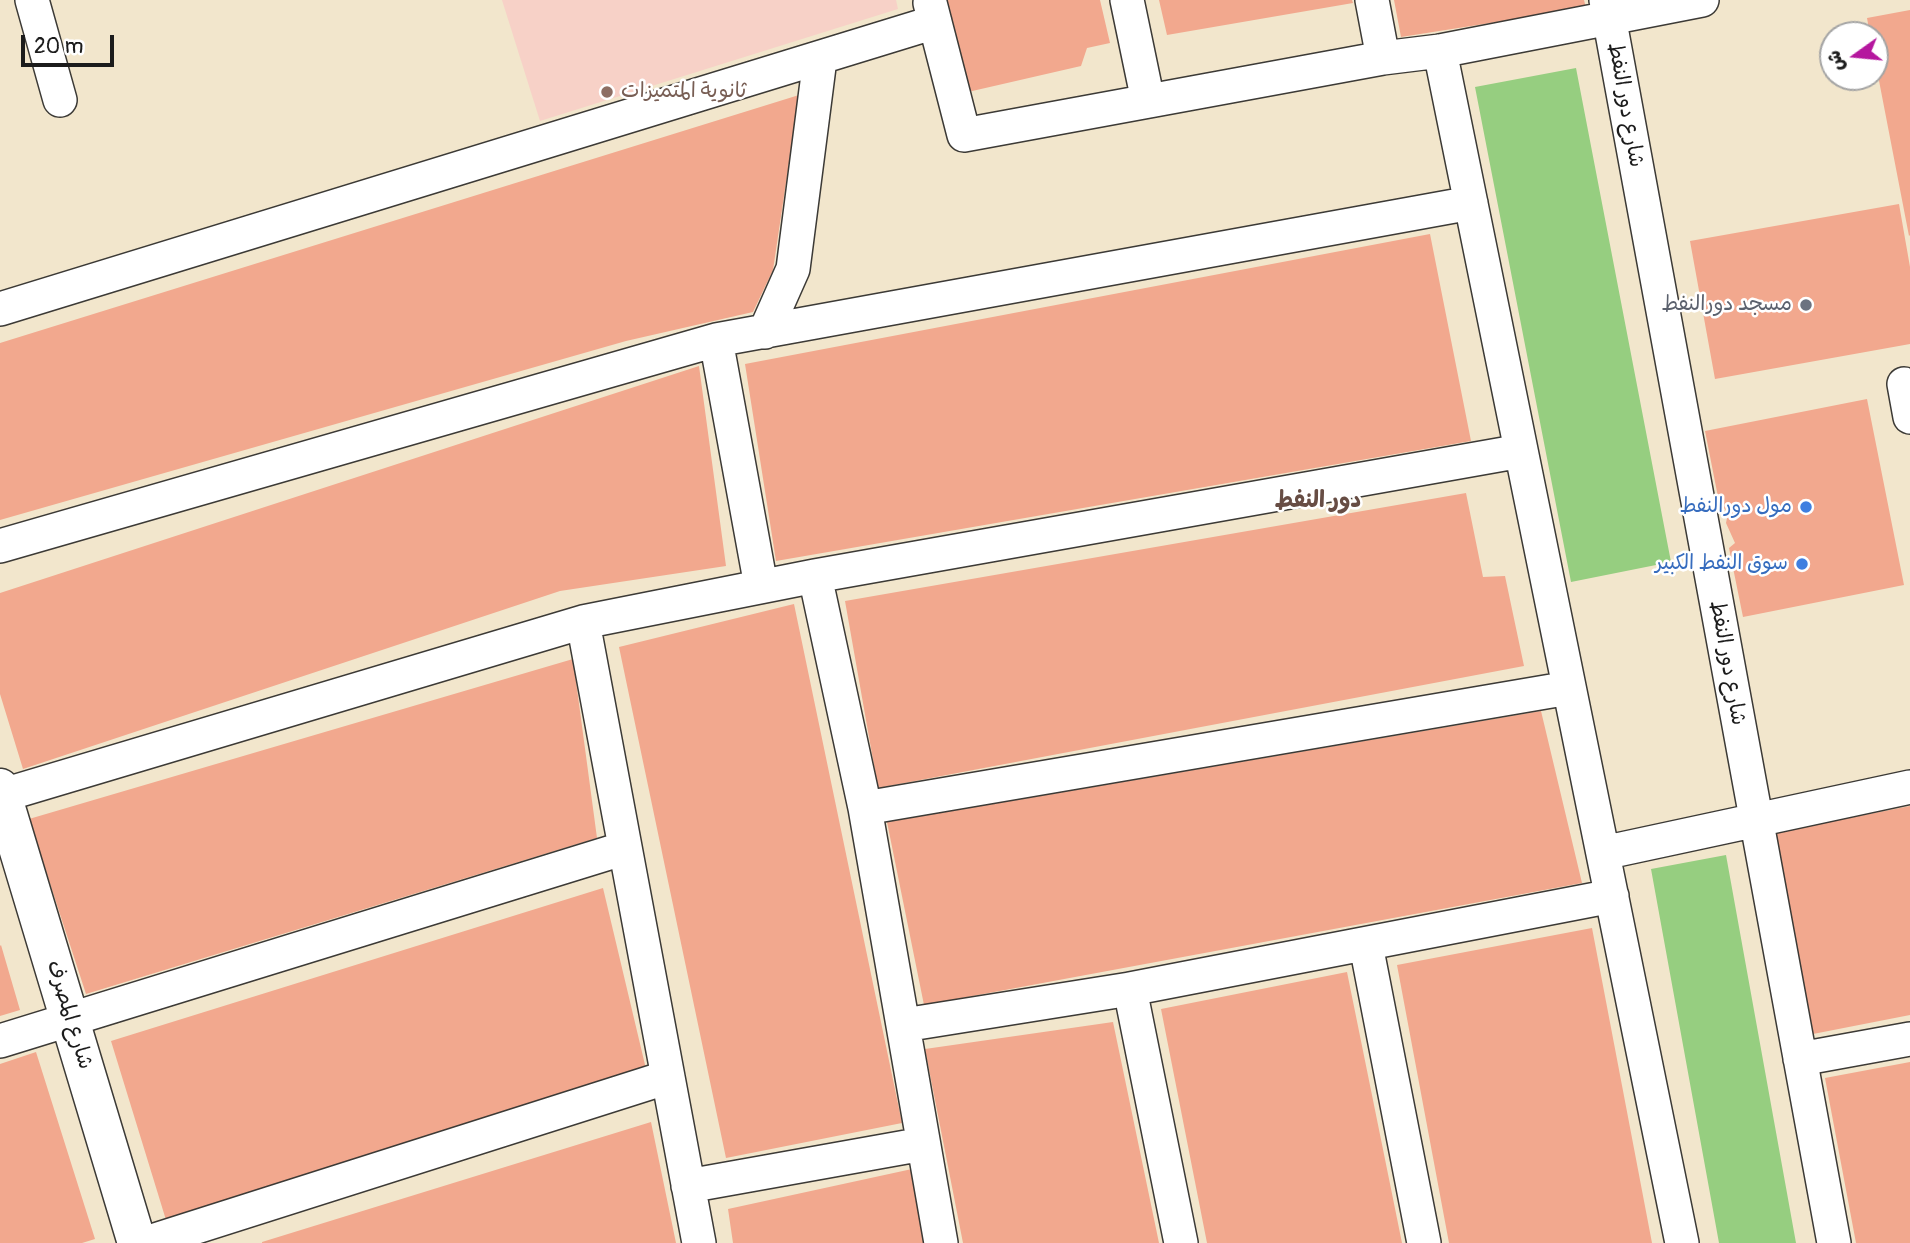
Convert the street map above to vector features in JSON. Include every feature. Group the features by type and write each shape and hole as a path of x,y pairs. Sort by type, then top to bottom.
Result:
{"main road":[{"name":"شارع المصرف","path":"1,793 137,1243"}],"street":[{"path":"32,0 60,100"},
{"path":"1127,0 1148,101"},
{"path":"1371,0 1383,58"},
{"path":"0,309 820,59 932,11 964,135 1383,58 1440,51 1608,9 1702,0"},
{"name":"شارع دور النفط","path":"1608,9 1834,1243"},
{"path":"1440,51 1682,1243"},
{"path":"765,332 793,269 820,59"},
{"path":"0,546 716,340 1471,204"},
{"path":"716,340 761,586"},
{"path":"1904,384 1910,417"},
{"path":"1,793 583,622 815,576 1521,451"},
{"path":"815,576 864,808 941,1243"},
{"path":"583,622 699,1243"},
{"path":"864,808 1569,688"},
{"path":"1603,853 1910,787"},
{"path":"0,1041 625,848"},
{"path":"904,1025 1130,989 1612,896"},
{"path":"1366,945 1424,1243"},
{"path":"1130,989 1181,1243"},
{"path":"1800,1059 1910,1039"},
{"path":"146,1243 668,1077"},
{"path":"688,1186 923,1143"}],"shaded area":[{"path":"502,0 896,0 898,9 540,121"}],"green space":[{"path":"1576,68 1671,562 1571,582 1475,87"},
{"path":"1726,855 1796,1243 1719,1243 1651,869"}],"building":[{"path":"947,0 1100,0 1110,43 1087,48 1081,66 968,92"},
{"path":"1159,0 1352,0 1353,3 1167,35"},
{"path":"1394,0 1584,0 1586,8 1401,37"},
{"path":"1910,10 1909,236 1881,91 1889,91 1889,21 1868,21 1867,18"},
{"path":"799,95 773,270 753,312 626,341 0,520 0,343"},
{"name":"مسجد دورالنفط","path":"1899,204 1910,267 1910,344 1715,379 1690,241"},
{"path":"1430,234 1471,441 776,561 745,364"},
{"path":"699,366 726,566 560,591 23,769 0,694 0,593"},
{"name":"مول دورالنفط","path":"1867,399 1904,585 1743,617 1729,548 1735,543 1726,523 1728,513 1719,502 1705,431"},
{"path":"1466,493 1483,577 1505,576 1524,666 878,788 845,601"},
{"path":"794,604 902,1123 726,1158 619,647"},
{"path":"573,659 597,838 86,994 29,819"},
{"path":"1541,711 1582,883 924,1005 887,822"},
{"path":"1910,806 1910,1015 1813,1034 1773,833"},
{"path":"603,888 646,1069 166,1220 111,1041"},
{"path":"1592,928 1652,1243 1449,1243 1397,965"},
{"path":"0,946 20,1010 0,1016"},
{"path":"1347,972 1402,1243 1207,1243 1161,1009"},
{"path":"1113,1022 1159,1243 963,1243 925,1049"},
{"path":"36,1052 95,1239 82,1243 0,1243 0,1064"},
{"path":"1910,1062 1910,1243 1856,1243 1825,1078"},
{"path":"651,1122 676,1243 262,1243 262,1242"},
{"path":"912,1169 925,1243 733,1243 728,1209"}],"place":[{"name":"ثانوية المتميزات","path":"607,92"},
{"name":"مسجد دورالنفط","path":"1806,305"},
{"name":"مول دورالنفط","path":"1806,507"},
{"name":"سوق النفط الكبير","path":"1802,564"}],"district":[{"name":"دور النفط","path":"1318,501"}]}
